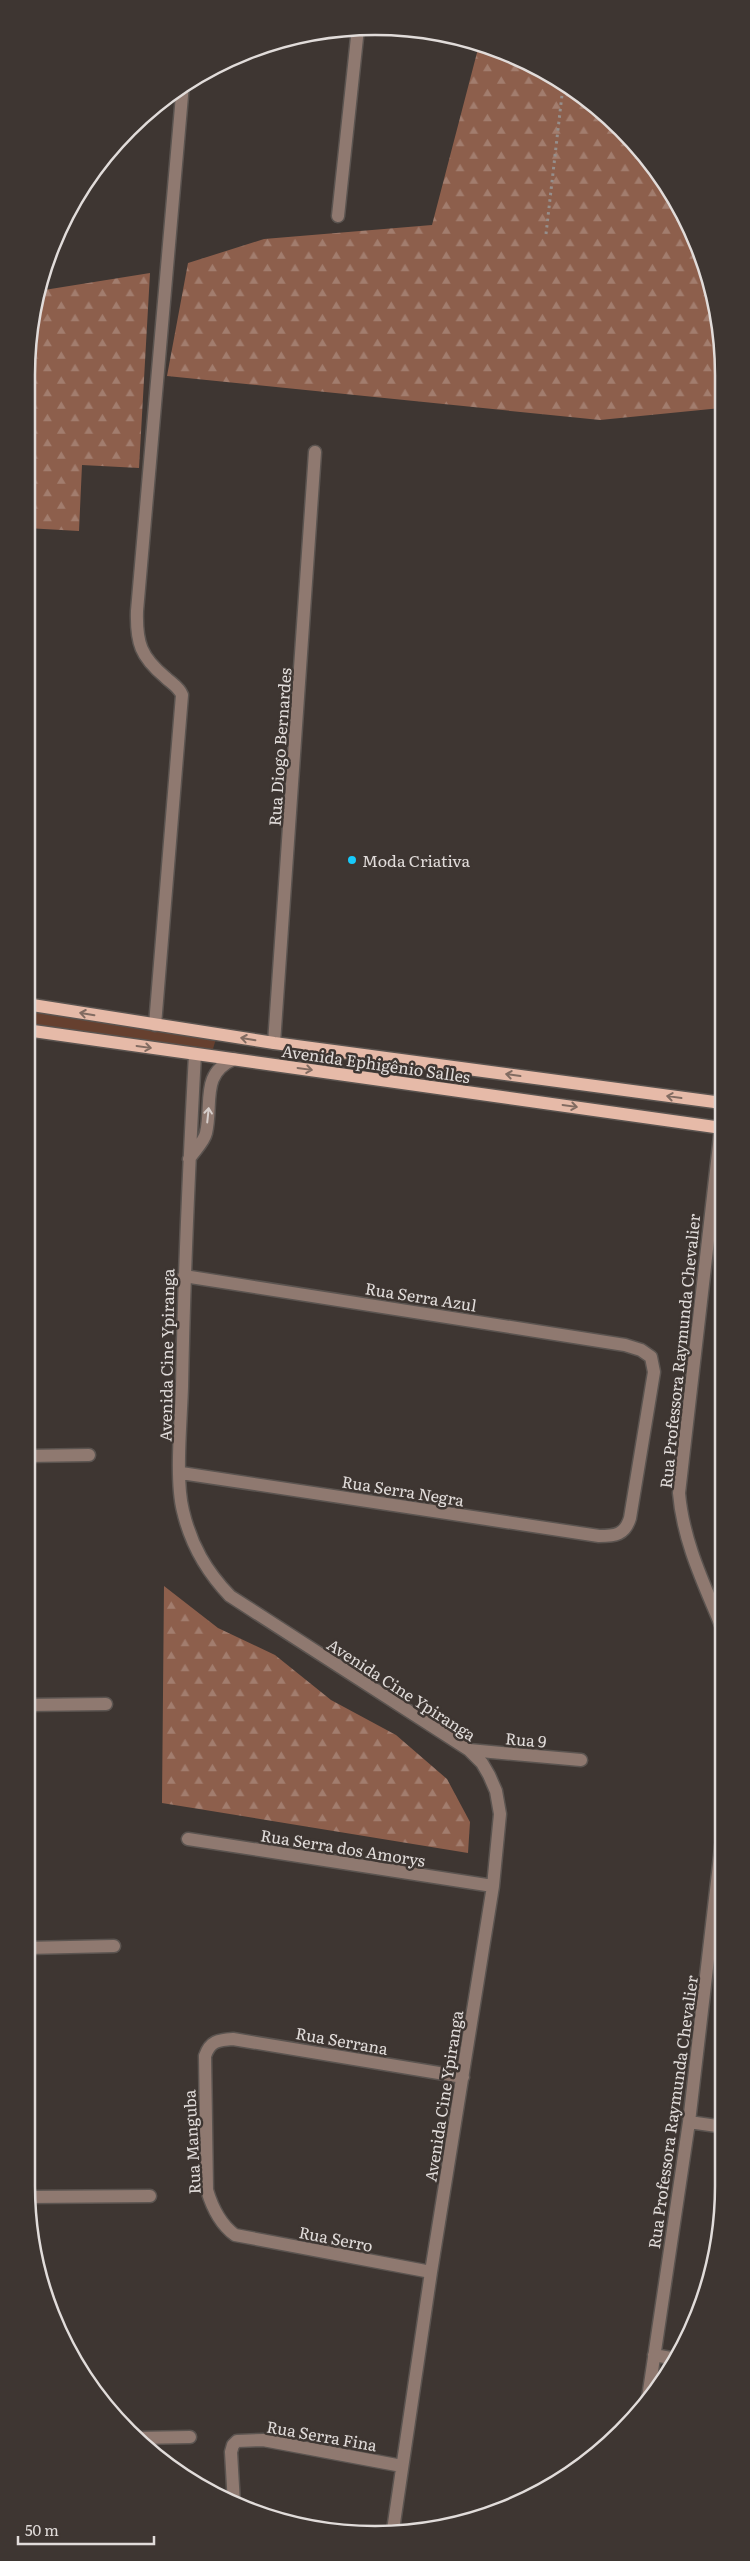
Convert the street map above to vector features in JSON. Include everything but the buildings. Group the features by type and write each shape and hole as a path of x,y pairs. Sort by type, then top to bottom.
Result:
{"main road":[{"name":"Avenida Ephigênio Salles","path":"35,1005 274,1043 715,1102"},
{"name":"Avenida Ephigênio Salles","path":"35,1031 715,1127"}],"street":[{"path":"338,216 357,36"},
{"path":"155,1025 181,692 146,658 138,643 137,627 182,95"},
{"name":"Rua Diogo Bernardes","path":"274,1043 315,452"},
{"name":"Avenida Cine Ypiranga","path":"195,1054 184,1276 181,1473 182,1509 188,1533 210,1575 230,1596 468,1750 482,1764 489,1775 496,1791 500,1814 493,1886 431,2272 394,2525"},
{"path":"189,1159 206,1135 211,1080 215,1071 234,1059"},
{"name":"Rua Professora Raymunda Chevalier","path":"715,1187 679,1493 680,1512 687,1539 715,1610"},
{"name":"Rua Serra Azul","path":"184,1276 625,1345 641,1350 651,1357 654,1372 630,1518 628,1527 621,1534"},
{"path":"35,1456 89,1455"},
{"name":"Rua Serra Negra","path":"181,1473 599,1536 621,1534"},
{"path":"35,1705 106,1704"},
{"name":"Rua 9","path":"468,1750 581,1760"},
{"name":"Rua Serra dos Amorys","path":"188,1839 493,1886"},
{"name":"Rua Professora Raymunda Chevalier","path":"650,2387 715,1939"},
{"path":"35,1948 114,1946"},
{"name":"Rua Serrana","path":"214,2042 234,2039 268,2043 463,2077"},
{"name":"Rua Manguba","path":"214,2042 208,2047 205,2056 207,2190 218,2217 234,2235"},
{"path":"688,2122 715,2126"},
{"path":"35,2197 150,2196"},
{"name":"Rua Serro","path":"234,2235 431,2272"},
{"path":"654,2355 668,2357"},
{"path":"147,2438 190,2437"},
{"name":"Rua Serra Fina","path":"233,2495 231,2452 233,2445 237,2441 264,2440 402,2466"}],"path":[{"path":"546,234 562,91"}],"green space":[{"path":"477,51 525,70 564,92 599,119 631,151 658,186 680,225 697,266 708,309 714,353 715,409 600,420 167,376 188,263 264,239 432,225"},
{"path":"150,273 139,468 82,465 79,531 35,529 36,353 38,331 46,290"},
{"path":"164,1586 218,1628 275,1655 331,1700 396,1735 447,1779 470,1822 468,1853 162,1803"}],"shaded area":[{"path":"35,1010 216,1039 212,1052 35,1024"}],"place":[{"name":"Moda Criativa","path":"352,860"}]}
